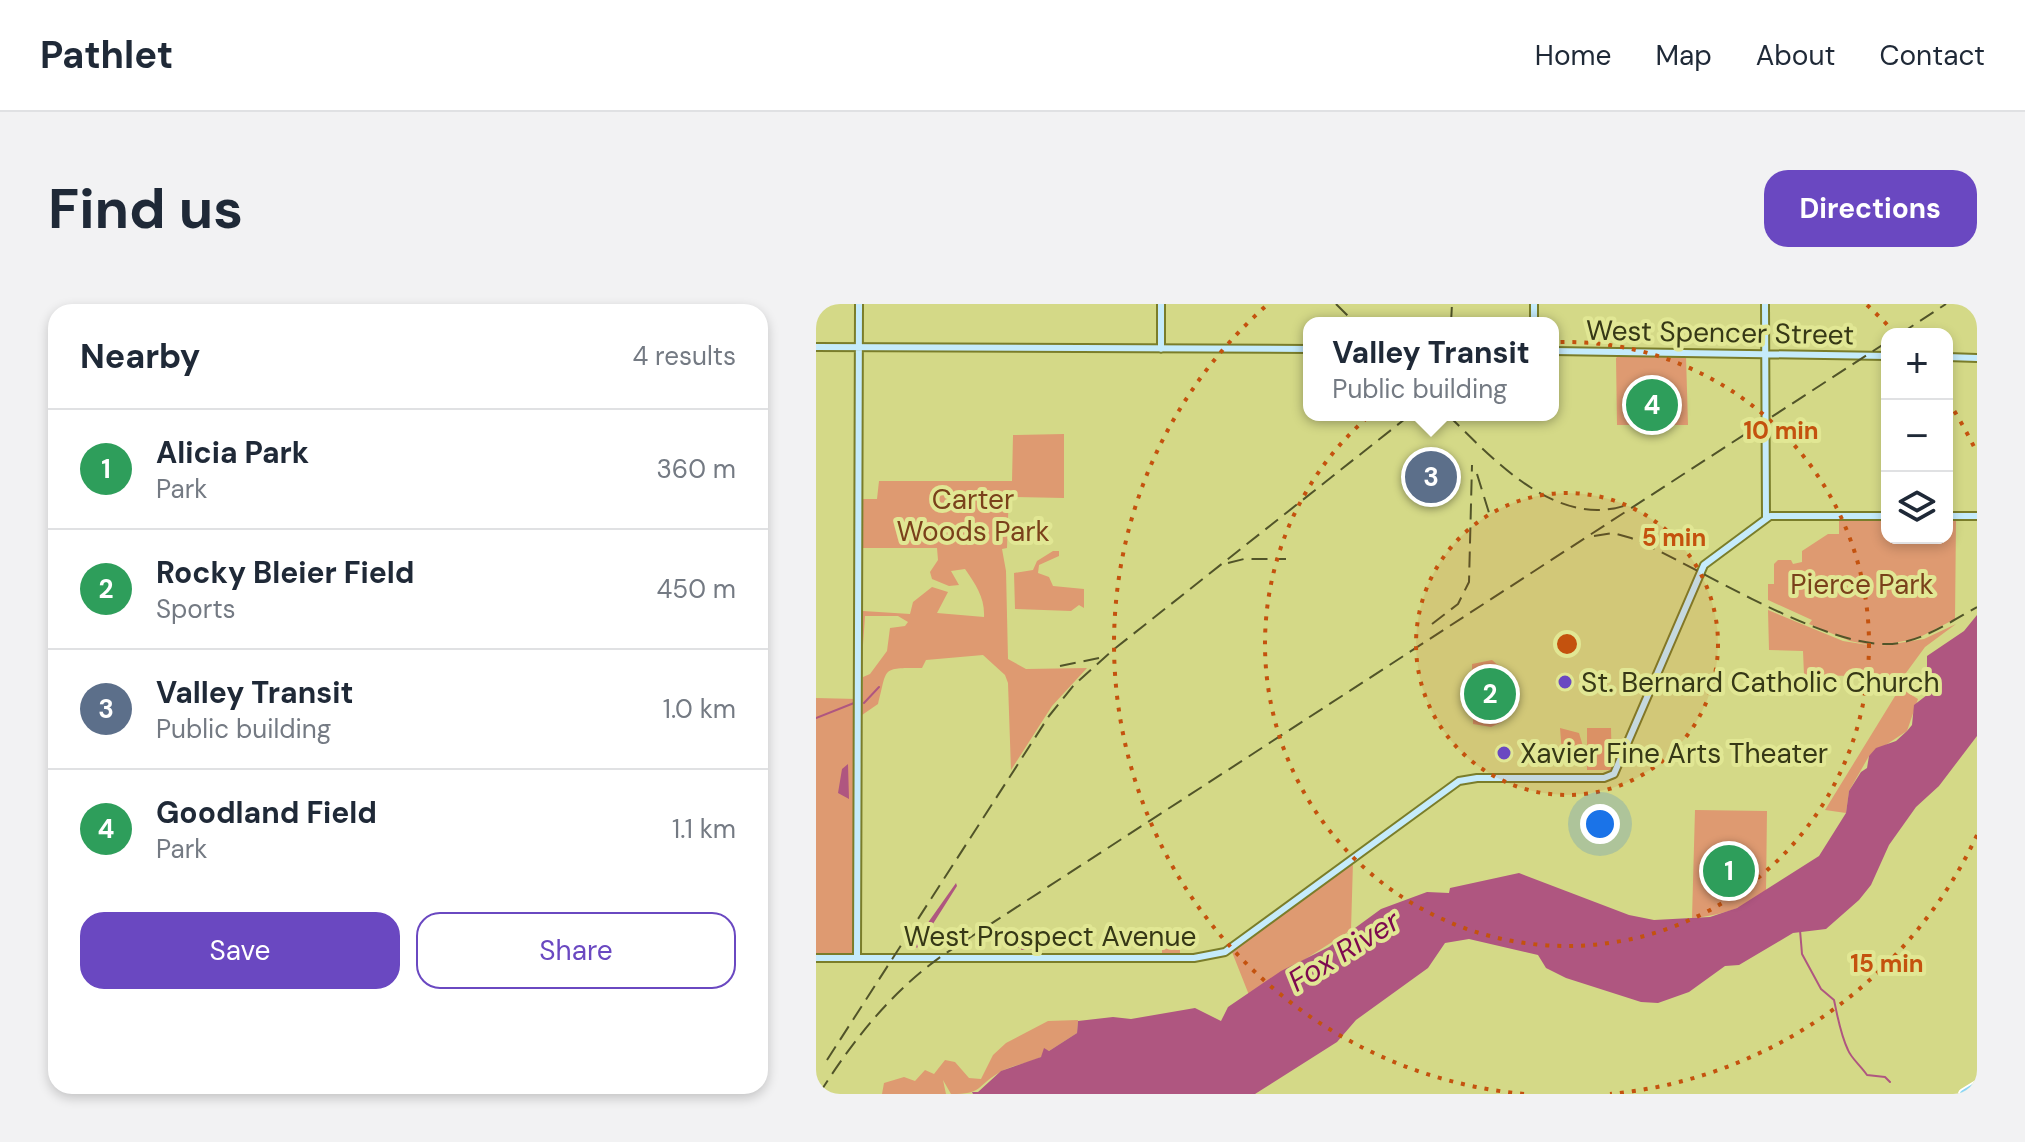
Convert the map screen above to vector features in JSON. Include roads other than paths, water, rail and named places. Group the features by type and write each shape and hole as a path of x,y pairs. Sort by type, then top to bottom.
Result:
{"main road":[{"path":"857,958 859,304"},
{"path":"1161,304 1161,349"},
{"path":"1765,304 1766,518 1881,516"},
{"path":"816,347 1303,349"},
{"name":"West Spencer Street","path":"1559,351 1881,356"},
{"path":"1953,357 1977,358"},
{"path":"1953,516 1977,516"},
{"name":"West Prospect Avenue","path":"816,958 1216,955 1251,936 1451,786 1470,778 1604,778 1614,774 1702,569 1766,518"},
{"path":"1964,1094 1977,1086"}],"water":[{"name":"Fox River","path":"1977,615 1977,736 1939,786 1916,807 1889,845 1871,885 1826,929 1793,933 1739,965 1725,966 1689,992 1658,1003 1641,1002 1566,978 1546,968 1538,955 1469,939 1445,943 1428,968 1356,1020 1337,1042 1255,1094 972,1092 978,1092 1001,1071 1041,1057 1044,1048 1049,1051 1077,1033 1078,1021 1113,1017 1131,1019 1195,1008 1221,1021 1228,1007 1281,971 1329,947 1381,909 1427,892 1449,893 1450,888 1519,873 1629,915 1654,920 1710,917 1737,908 1819,856 1846,813 1849,791 1867,768 1869,756 1876,748 1896,741 1912,725 1914,705 1927,695 1927,656 1964,631"},
{"path":"848,764 849,799 838,793 842,769"},
{"path":"956,883 924,946 914,948 915,941"}],"waterway":[{"path":"864,703 879,687"},
{"path":"816,718 854,703"},
{"path":"1800,930 1802,954 1821,989 1834,1000 1849,1053 1867,1075 1885,1077 1890,1082"},
{"path":"1012,941 1018,947"},
{"path":"1022,949 1035,948"}],"railway":[{"path":"1336,304 1349,317"},
{"path":"1451,317 1452,304"},
{"path":"1909,328 1946,304"},
{"path":"819,1094 874,1018 906,985 943,955 1881,346"},
{"path":"827,1060 1049,716 1074,685 1113,650 1402,421"},
{"path":"1454,421 1506,470 1551,499 1576,507 1601,510 1627,505"},
{"path":"1432,624 1458,604 1469,582 1472,465"},
{"path":"1477,474 1490,516"},
{"path":"1594,536 1613,533 1631,538 1802,622 1871,643 1899,643 1919,637 1977,607"},
{"path":"1228,563 1244,559 1286,559"},
{"path":"1060,666 1099,658"}],"place":[{"name":"Goodland Field","path":"1652,405"},
{"name":"Valley Transit","path":"1431,477"},
{"name":"St. Bernard Catholic Church","path":"1565,682"},
{"name":"Rocky Bleier Field","path":"1490,694"},
{"name":"Xavier Fine Arts Theater","path":"1504,753"},
{"name":"Alicia Park","path":"1729,871"}],"park label":[{"name":"Carter Woods Park","path":"973,515"},
{"name":"Pierce Park","path":"1862,584"}]}
